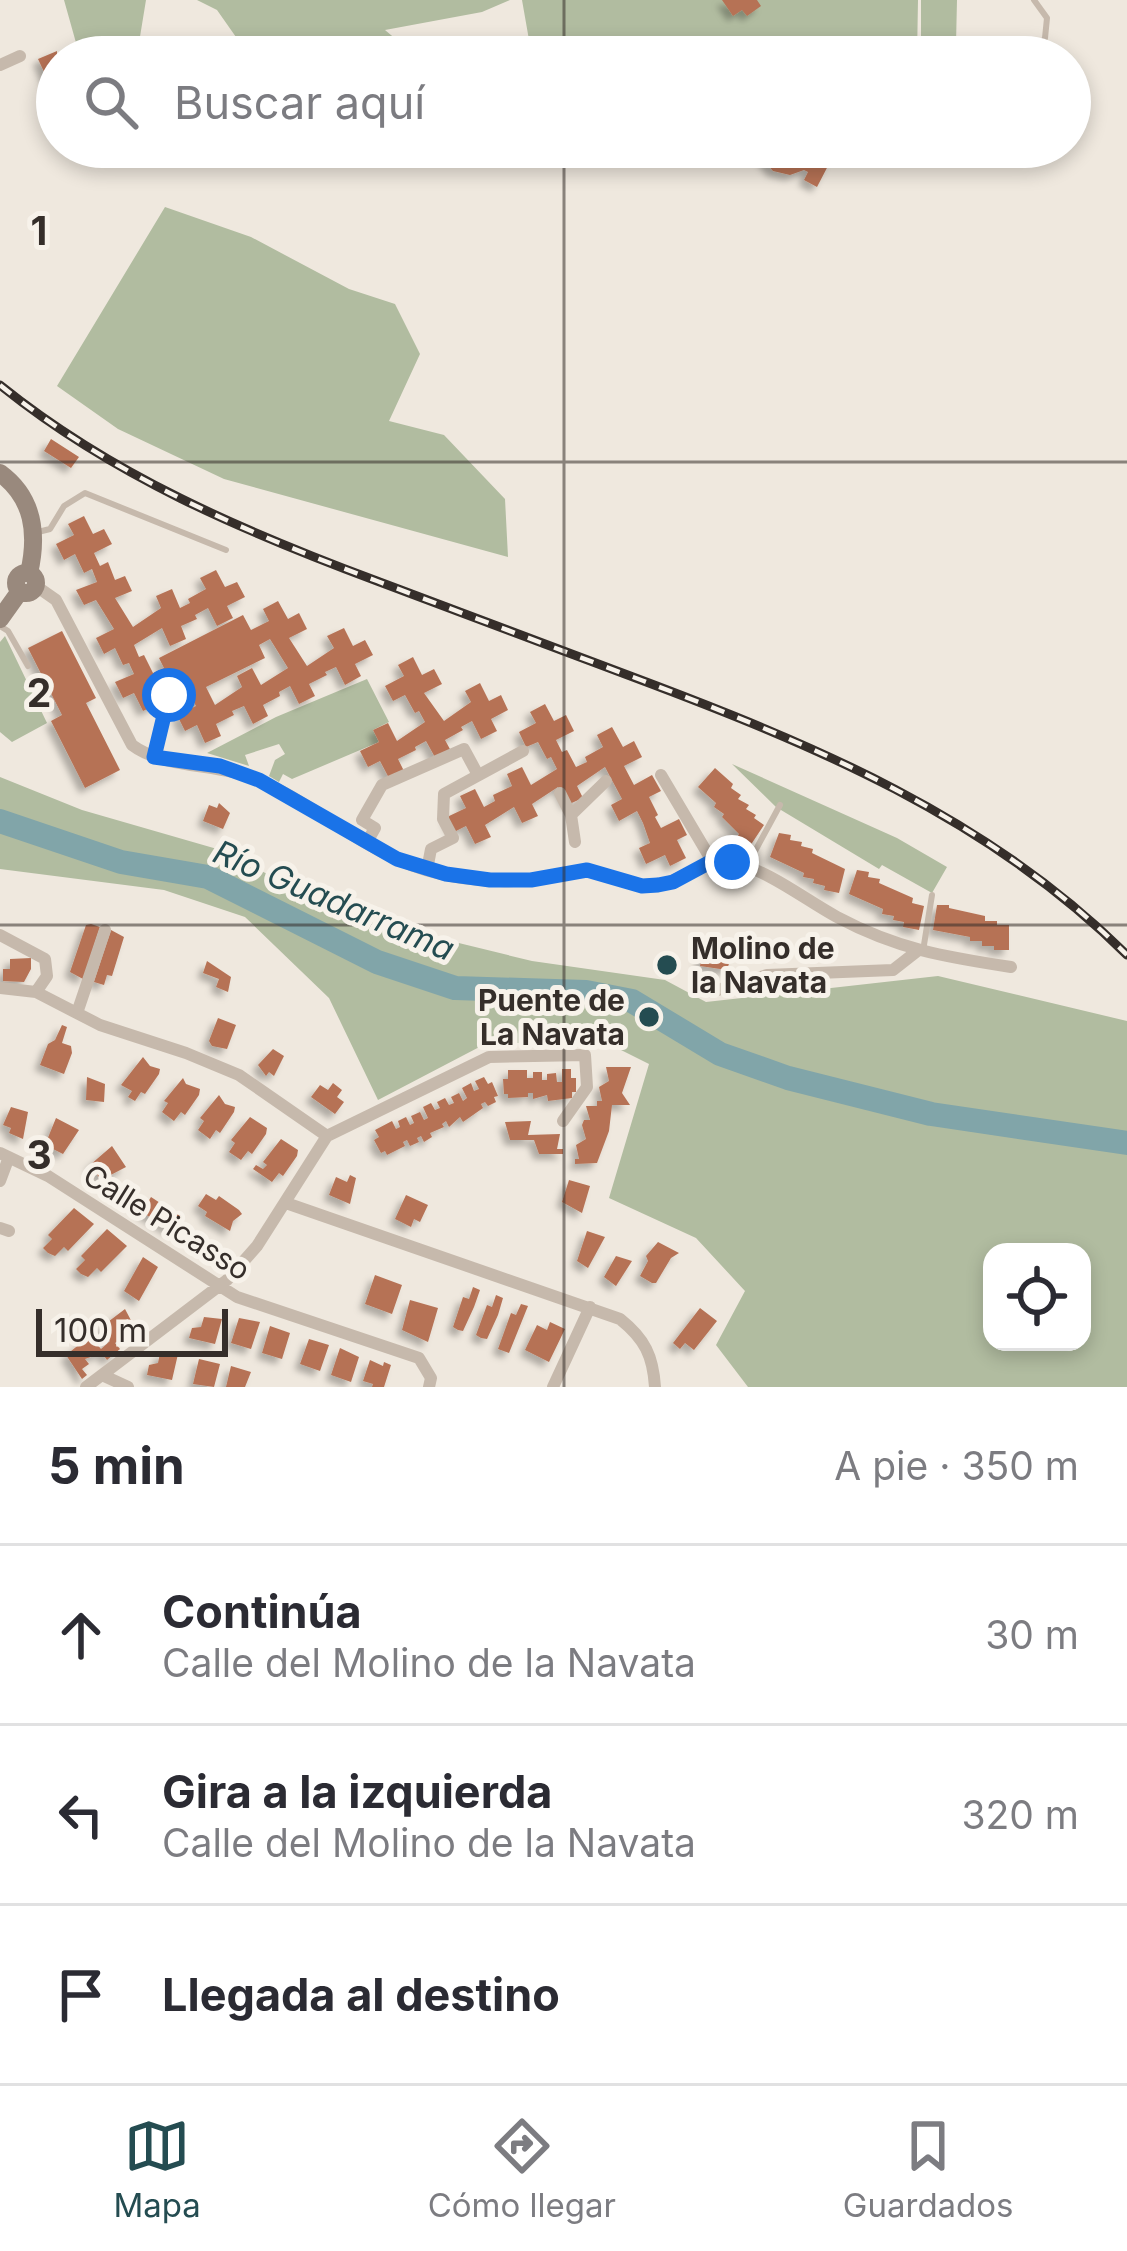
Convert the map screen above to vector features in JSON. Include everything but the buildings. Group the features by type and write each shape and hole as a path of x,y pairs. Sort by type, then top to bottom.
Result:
{"main road":[{"path":"0,473 22,496 35,532 28,583 0,623"}],"street":[{"path":"0,65 20,56"},
{"path":"28,583 56,601 132,745 154,757 220,766 259,780 367,842 427,870 490,880 531,880 587,870 642,886 673,882 712,861 747,868 839,918 919,953 1011,967"},
{"path":"154,757 174,688"},
{"path":"367,842 374,828 362,820 382,785 464,749 478,775"},
{"path":"427,870 431,849 453,838 443,819 444,794 524,752"},
{"path":"661,775 712,861"},
{"path":"571,815 606,781"},
{"path":"560,793 571,815 574,842"},
{"path":"77,1013 105,930"},
{"path":"0,935 45,958 46,976 36,992"},
{"path":"712,992 767,975 893,970 919,953"},
{"path":"0,988 36,992 77,1013 239,1075 327,1136"},
{"path":"86,1387 217,1286 257,1246 327,1136 489,1057 585,1055 587,1087 563,1120"},
{"path":"0,1181 4,1155"},
{"name":"Calle Picasso","path":"4,1155 48,1177 237,1297 418,1358 430,1378 429,1387"},
{"path":"286,1203 620,1319 640,1335 653,1361 655,1387"},
{"path":"553,1387 590,1307"},
{"path":"102,1375 128,1387"}],"lane":[{"path":"1034,0 1048,18 1046,36"},
{"path":"35,532 50,529 64,506 85,493 226,550"},
{"path":"0,623 28,666"},
{"path":"747,868 780,805"},
{"path":"919,953 932,895"}],"green space":[{"path":"64,0 146,0 140,36 74,36"},
{"path":"197,0 510,0 482,12 385,30 392,36 235,36 217,10"},
{"path":"522,0 918,0 917,36 528,36"},
{"path":"921,0 957,0 956,36 921,36"},
{"path":"165,207 251,237 349,289 395,304 420,354 389,421 444,435 505,499 508,557 224,479 118,429 57,386"},
{"path":"5,636 47,723 12,742 0,732 0,642"},
{"path":"367,679 389,722 373,730 379,742 292,779 283,774 279,782 269,776 275,760 285,754 279,744 245,755 249,766 207,753 276,717"},
{"path":"732,764 897,838 947,867 932,893 882,865 879,869 776,807"},
{"path":"0,777 82,810 224,851 344,915 532,961 665,980 706,1002 938,976 1127,1021 1127,1387 748,1387 716,1345 745,1291 696,1238 609,1198 649,1064 607,1043 487,1043 378,1100 329,998 245,917 164,890 0,869"}],"waterway":[{"name":"Río Guadarrama","path":"0,821 121,862 208,877 377,962 455,988 586,992 632,1001 720,1054 788,1078 931,1114 1127,1143"}],"railway":[{"path":"0,385 88,447 229,521 766,729 895,789 1017,863 1127,955"}],"place":[{"name":"Molino de la Navata","path":"667,965"},
{"name":"Puente de La Navata","path":"649,1017"}],"route":[{"path":"169,695 154,757 220,766 259,780 397,859 427,870 490,880 531,880 587,870 642,886 673,882 712,861 732,862"}]}
